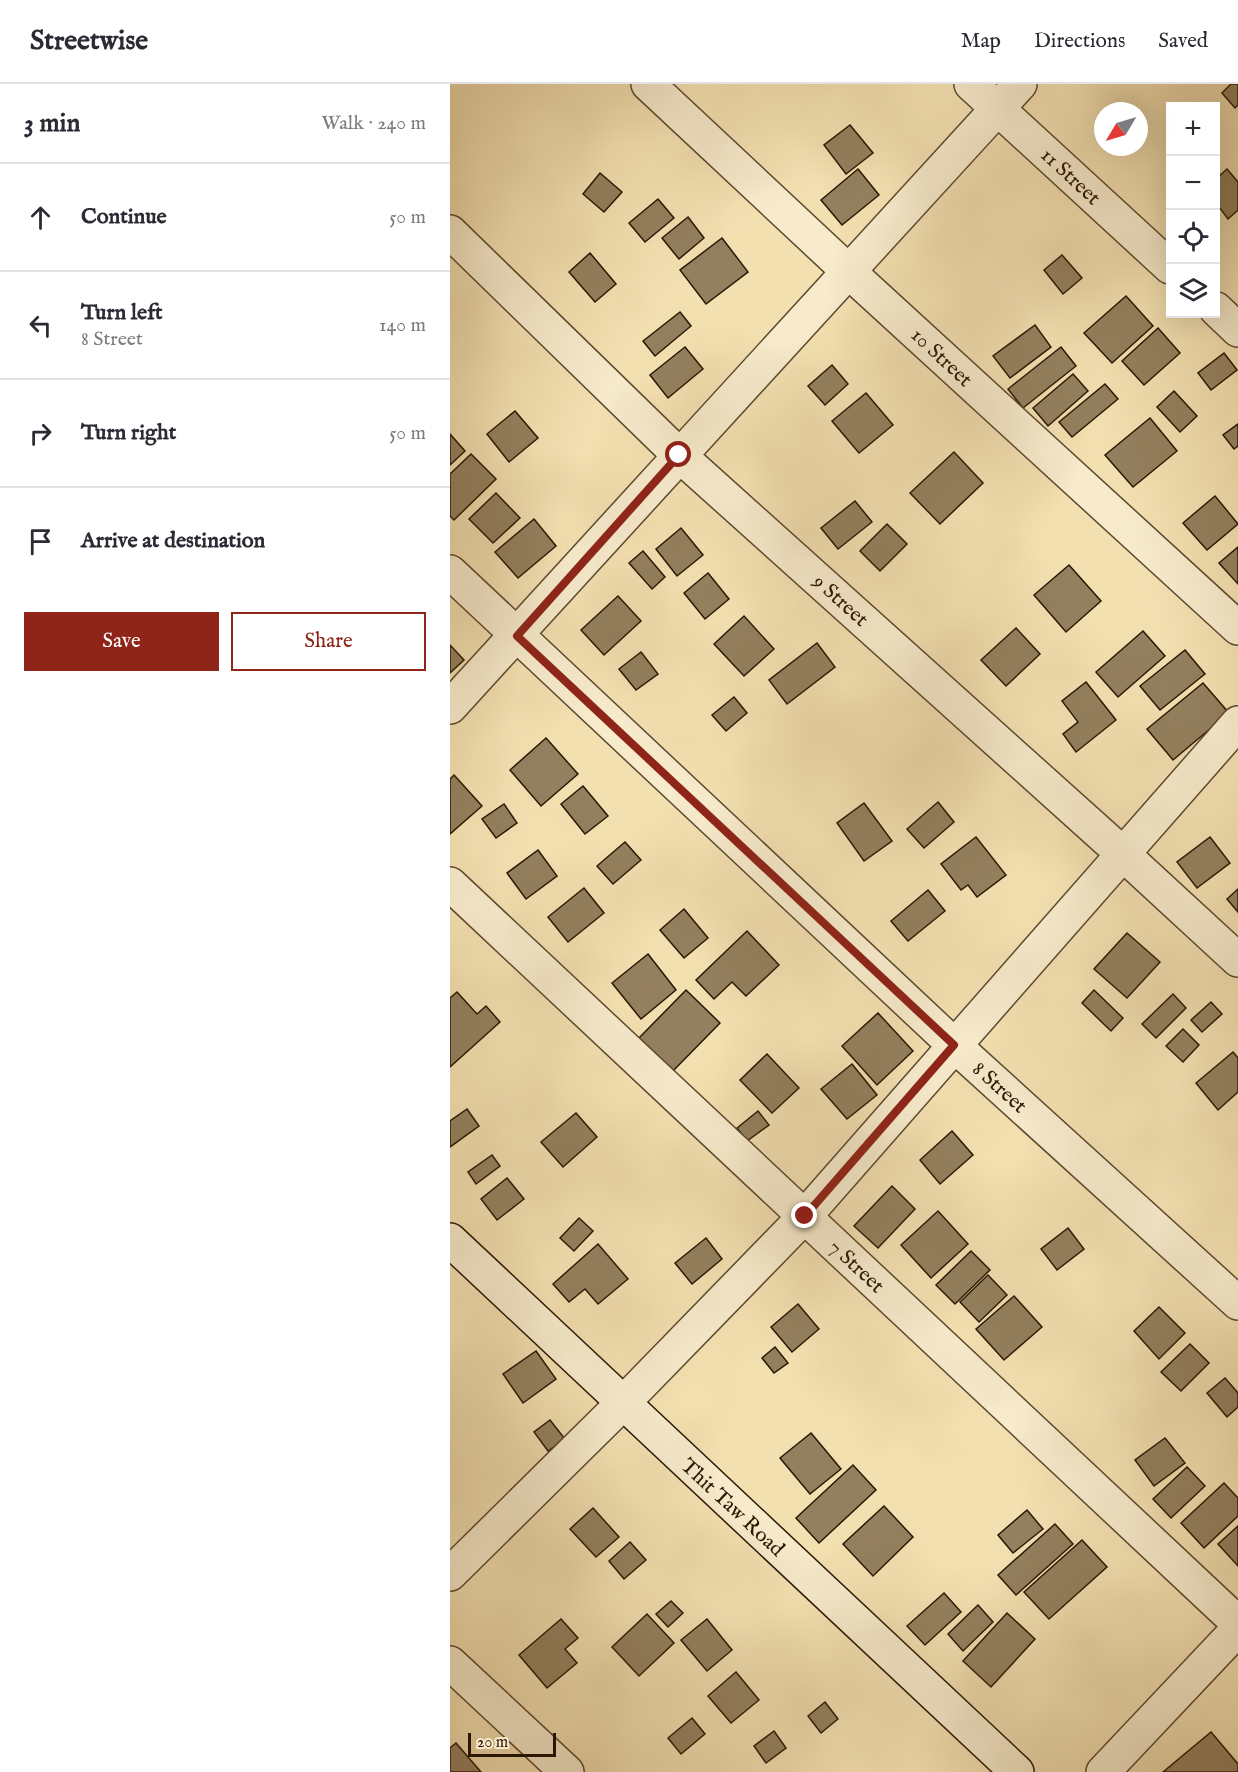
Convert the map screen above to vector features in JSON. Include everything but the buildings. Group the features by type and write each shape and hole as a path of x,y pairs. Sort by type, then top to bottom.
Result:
{"street":[{"name":"10 Street","path":"648,84 848,271 1238,628"},
{"name":"11 Street","path":"971,84 1167,264"},
{"path":"450,707 1020,84"},
{"name":"9 Street","path":"450,232 679,455 1238,960"},
{"path":"1220,314 1238,330"},
{"name":"8 Street","path":"450,572 954,1045 1238,1303"},
{"path":"450,1574 623,1403 805,1216 1238,723"},
{"name":"7 Street","path":"450,884 1238,1623"},
{"name":"Thit Taw Road","path":"450,1240 1017,1772"},
{"path":"1103,1772 1238,1629"},
{"path":"450,1663 567,1772"}],"route":[{"path":"679,455 517,636 954,1045 805,1216"}]}
